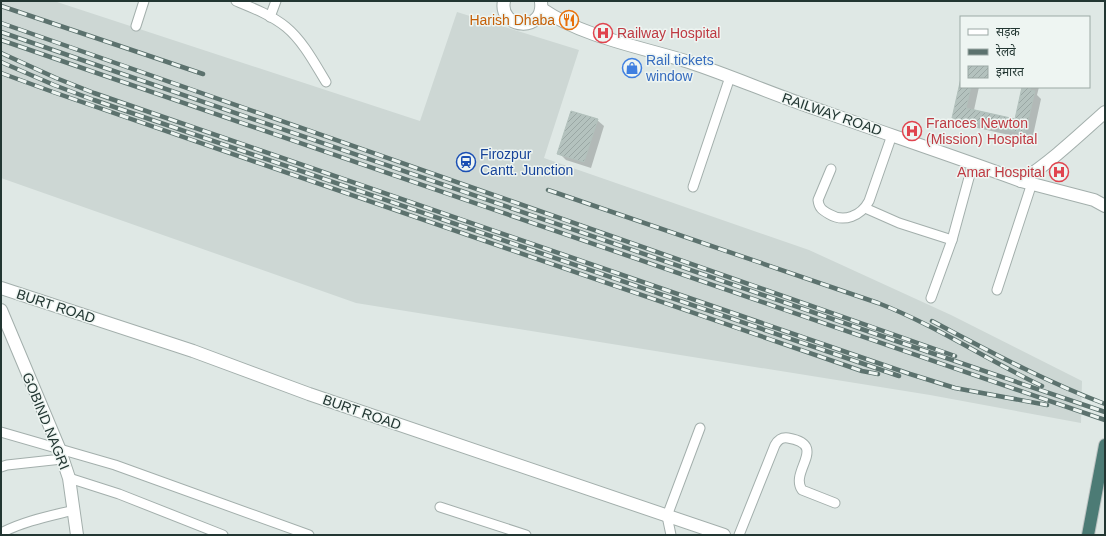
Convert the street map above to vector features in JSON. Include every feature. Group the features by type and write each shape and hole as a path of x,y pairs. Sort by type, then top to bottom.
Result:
{"highway":[{"path":"1088,535 1105,445"}],"street":[{"path":"136,26 144,1"},
{"path":"236,1 259,10 286,27 303,46 326,82"},
{"path":"270,17 276,1"},
{"path":"502,2 505,13 511,20 521,24 530,23 538,17 541,5"},
{"name":"RAILWAY ROAD","path":"541,5 556,19 580,29 689,62 824,112 1026,182 1094,200 1105,206"},
{"path":"693,187 730,77"},
{"path":"998,290 1026,182 1038,169 1105,112"},
{"path":"831,169 818,200 818,205 821,210 841,219 849,218 858,214 865,208 869,201 892,135"},
{"path":"931,298 952,240 973,163"},
{"path":"865,208 899,222 952,240"},
{"name":"BURT ROAD","path":"1,288 193,352 309,394 724,535"},
{"name":"GOBIND NAGRI","path":"1,310 61,454 69,478 79,534"},
{"path":"671,535 666,516 700,428"},
{"path":"1,432 61,454 115,465 173,485 225,506 309,535"},
{"path":"739,535 774,445 782,438 804,443 807,447 800,481 800,487 802,490 835,504"},
{"path":"1,467 61,454"},
{"path":"69,478 119,494 223,535"},
{"path":"440,507 526,535"},
{"path":"1,533 10,528 74,510"}],"shaded area":[{"path":"1,1 54,1 420,121 457,12 579,50 544,158 809,250 951,315 1082,381 1081,423 930,395 356,303 1,178"}],"building":[{"path":"960,82 960,88 971,88 966,108 1015,119 1022,88 1031,88 1030,90 1035,91 1025,134 952,118"},
{"path":"571,111 598,119 584,162 557,154"}],"railway":[{"path":"1,6 203,74"},
{"path":"1,23 955,356"},
{"path":"1,32 1105,412"},
{"path":"1,40 1105,420"},
{"path":"1,53 56,78 94,93 910,374 955,388 1047,405"},
{"path":"1,62 54,85 94,100 899,376"},
{"path":"1,73 862,371 878,374"},
{"path":"548,190 878,303 940,332 1042,386"},
{"path":"932,321 1038,376 1105,404"}],"place":[{"name":"Harish Dhaba","path":"569,20"},
{"name":"Railway Hospital","path":"603,33"},
{"name":"Rail tickets window","path":"632,68"},
{"name":"Frances Newton (Mission) Hospital","path":"912,131"},
{"name":"Firozpur Cantt. Junction","path":"466,162"},
{"name":"Amar Hospital","path":"1059,172"}]}
